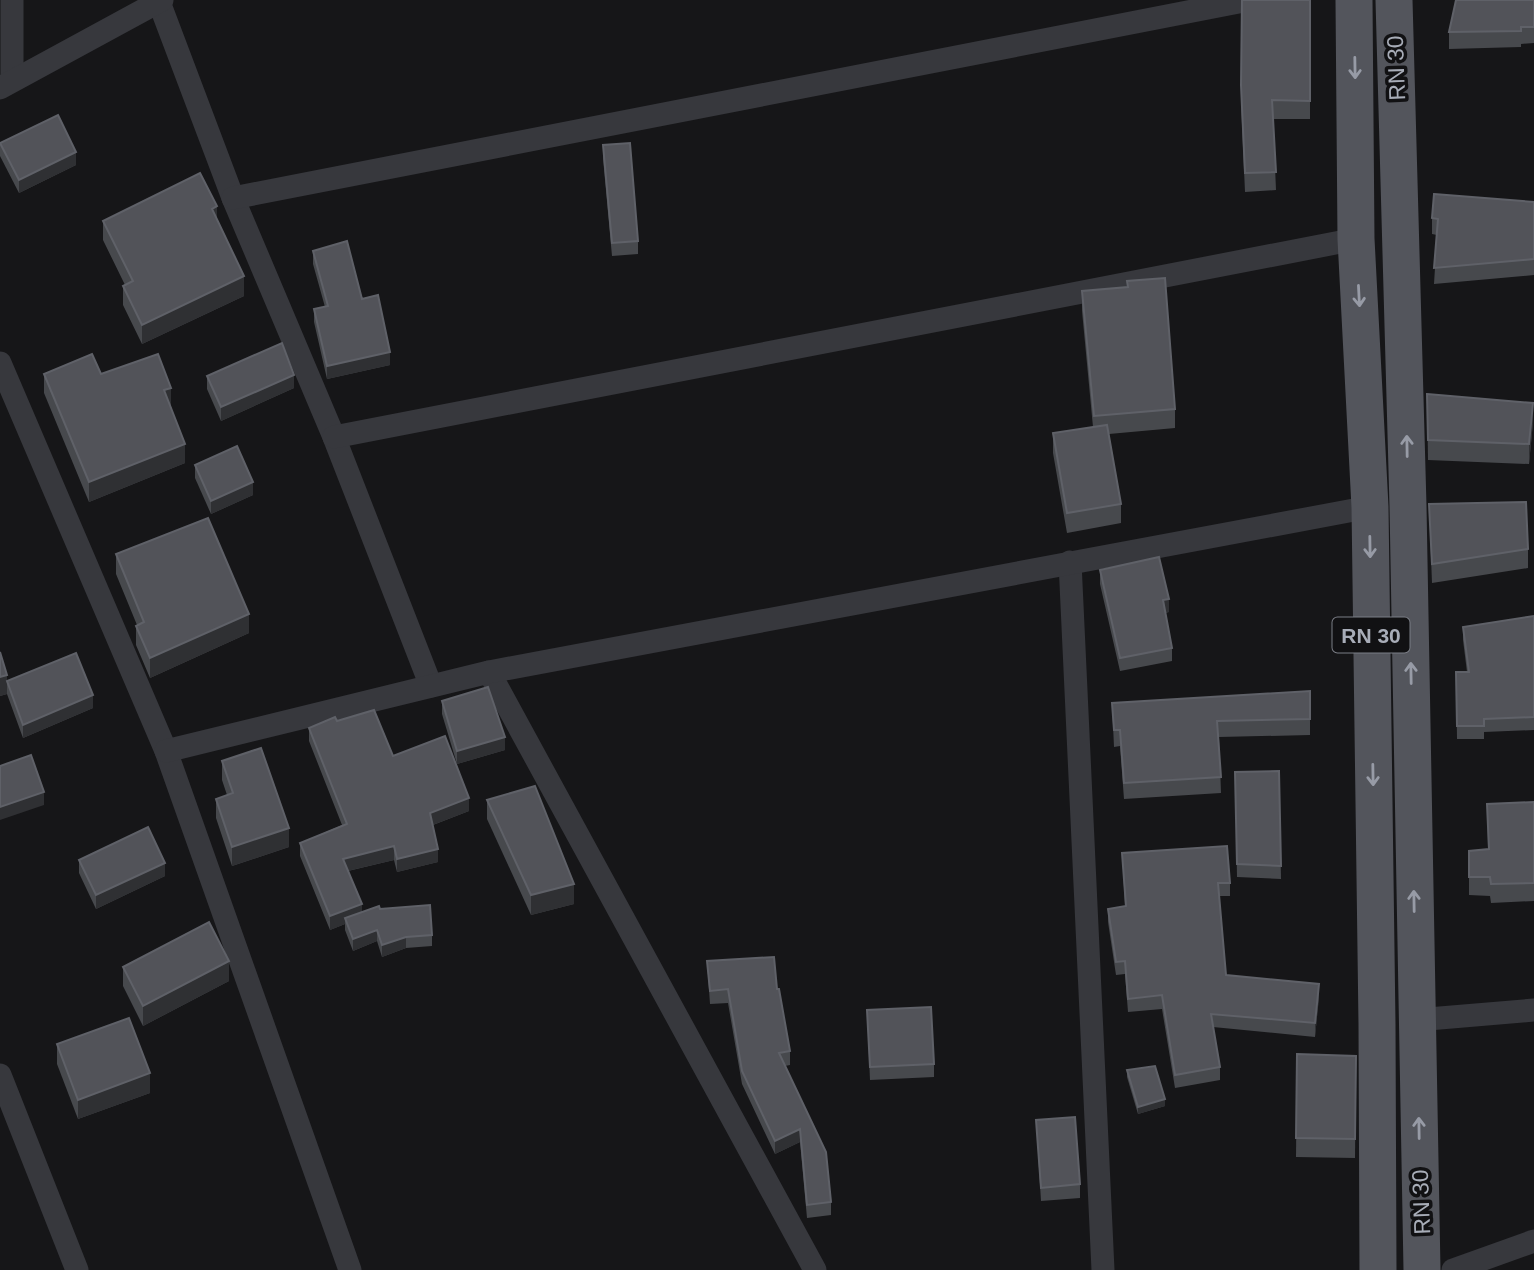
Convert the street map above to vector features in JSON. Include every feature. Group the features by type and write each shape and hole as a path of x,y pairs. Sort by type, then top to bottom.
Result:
{"main road":[{"name":"RN 30","path":"1354,0 1356,239 1370,507 1378,1270"},
{"name":"RN 30","path":"1394,0 1408,506 1423,1270"}],"street":[{"path":"6,84 12,0"},
{"path":"233,198 1250,0"},
{"path":"6,84 161,1 233,198 334,437 431,686"},
{"path":"334,437 1356,239"},
{"path":"0,363 6,395 166,751 350,1270"},
{"path":"166,751 489,672 1370,507"},
{"path":"1070,562 1102,1270"},
{"path":"489,672 815,1270"},
{"path":"1416,1020 1534,1010"},
{"path":"0,1075 77,1270"},
{"path":"1453,1270 1534,1241"}],"building":[{"path":"1242,0 1310,0 1310,101 1272,100 1276,172 1245,173 1241,85"},
{"path":"1456,0 1534,0 1534,27 1521,27 1521,31 1449,32"},
{"path":"58,115 76,152 19,180 0,143"},
{"path":"630,143 638,241 612,243 603,145"},
{"path":"200,173 217,206 212,209 244,276 142,325 123,286 133,281 103,221"},
{"path":"1434,194 1534,202 1534,259 1434,268 1438,219 1432,218"},
{"path":"347,241 362,299 378,295 390,352 327,366 314,309 328,306 313,251"},
{"path":"1165,278 1175,409 1094,416 1082,291 1128,287 1127,281"},
{"path":"282,343 294,375 221,407 207,376"},
{"path":"92,354 101,374 158,354 171,388 164,390 185,444 89,482 44,374"},
{"path":"1427,394 1533,403 1529,444 1428,440"},
{"path":"1107,425 1121,504 1067,513 1053,433"},
{"path":"237,446 253,482 211,501 195,465"},
{"path":"1526,502 1528,549 1432,564 1429,504"},
{"path":"208,518 249,614 150,658 136,626 144,622 116,554"},
{"path":"1159,557 1169,599 1163,600 1172,648 1120,658 1100,570"},
{"path":"1534,616 1534,717 1484,719 1484,726 1457,726 1456,672 1469,672 1463,627"},
{"path":"0,652 7,675 0,677"},
{"path":"76,653 93,695 23,725 7,681"},
{"path":"488,687 505,737 457,751 442,701"},
{"path":"1310,691 1310,719 1217,721 1221,777 1124,783 1120,730 1114,730 1112,703"},
{"path":"374,710 393,756 445,736 469,798 430,813 438,849 397,859 394,846 343,859 362,904 330,916 300,843 347,824 309,728 335,717 337,721"},
{"path":"261,748 289,828 232,847 216,799 233,793 222,761"},
{"path":"31,755 44,792 0,807 0,766"},
{"path":"1279,771 1281,866 1237,864 1235,772"},
{"path":"535,786 574,884 531,895 487,800"},
{"path":"1534,802 1534,883 1491,884 1490,877 1469,877 1469,851 1489,849 1487,804"},
{"path":"148,827 165,863 96,895 79,860"},
{"path":"1227,846 1230,883 1218,883 1226,975 1319,984 1315,1023 1211,1014 1220,1067 1175,1075 1162,995 1128,999 1125,961 1116,962 1108,909 1126,906 1122,853"},
{"path":"430,905 432,935 406,937 382,945 377,930 353,939 345,918 379,906 380,909"},
{"path":"209,922 229,961 143,1006 123,967"},
{"path":"774,957 777,989 790,1051 779,1053 826,1152 831,1202 807,1205 800,1129 775,1141 742,1071 728,989 710,991 707,961"},
{"path":"931,1007 934,1064 870,1067 867,1010"},
{"path":"129,1018 150,1073 78,1100 57,1044"},
{"path":"1297,1054 1356,1056 1355,1139 1296,1138"},
{"path":"1155,1066 1165,1099 1138,1107 1127,1070"},
{"path":"1075,1117 1080,1184 1041,1188 1036,1120"}]}
